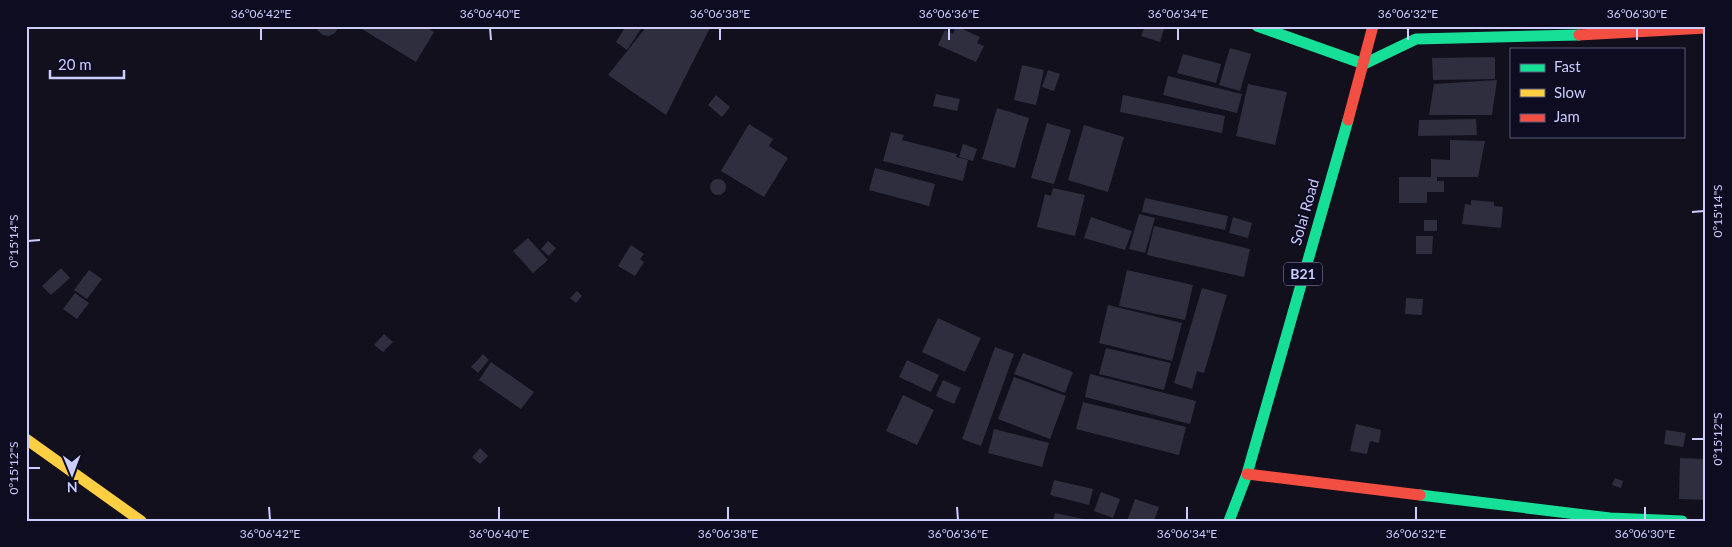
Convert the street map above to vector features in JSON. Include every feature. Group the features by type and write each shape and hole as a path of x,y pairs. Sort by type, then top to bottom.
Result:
{"main road":[{"path":"1257,26 1364,64 1416,39 1576,35 1706,28"},
{"name":"Solai Road","path":"1229,521 1247,474 1364,64 1373,26"},
{"path":"26,439 141,521"},
{"path":"1247,474 1610,518 1682,521"}],"building":[{"path":"316,26 339,26 335,33 329,36 323,35"},
{"path":"357,26 424,26 434,32 416,62"},
{"path":"626,26 643,26 627,50 616,42"},
{"path":"647,26 706,26 710,28 666,115 608,75"},
{"path":"956,26 980,37 977,43 984,46 976,62 938,45 945,30 953,34"},
{"path":"1145,26 1165,26 1160,42 1141,36"},
{"path":"1230,48 1251,54 1240,91 1219,85"},
{"path":"1183,54 1221,64 1216,83 1177,73"},
{"path":"1495,57 1495,79 1433,80 1432,58"},
{"path":"1022,65 1044,70 1036,105 1014,100"},
{"path":"1048,70 1060,74 1054,91 1042,87"},
{"path":"1168,76 1242,94 1237,113 1163,95"},
{"path":"1497,80 1492,115 1429,115 1434,84"},
{"path":"1248,84 1287,92 1275,145 1236,136"},
{"path":"936,94 960,99 957,111 933,106"},
{"path":"716,95 730,107 722,117 708,105"},
{"path":"1123,95 1225,116 1222,133 1120,112"},
{"path":"997,108 1029,118 1015,168 982,159"},
{"path":"1476,119 1477,135 1418,136 1419,120"},
{"path":"1047,123 1071,130 1054,184 1031,178"},
{"path":"749,124 773,139 769,146 788,158 764,197 721,171"},
{"path":"1084,125 1124,137 1108,192 1068,180"},
{"path":"891,132 904,135 902,140 957,154 956,157 968,160 963,181 883,161"},
{"path":"1450,140 1485,141 1478,177 1437,177 1437,181 1444,181 1444,192 1427,192 1427,203 1399,203 1399,177 1431,177 1431,159 1450,160"},
{"path":"963,144 977,149 973,161 959,157"},
{"path":"875,168 935,184 929,206 869,190"},
{"path":"718,179 724,181 726,187 724,193 718,195 712,193 710,187 712,181"},
{"path":"1053,188 1085,195 1075,236 1037,227 1045,194 1051,196"},
{"path":"1145,198 1228,216 1225,230 1142,212"},
{"path":"1471,200 1494,202 1494,206 1503,207 1501,228 1462,224 1465,204 1471,205"},
{"path":"1139,214 1155,218 1145,253 1129,249"},
{"path":"1091,217 1132,231 1125,250 1084,238"},
{"path":"1233,217 1252,223 1248,238 1229,233"},
{"path":"1424,220 1437,220 1437,231 1424,231"},
{"path":"1154,226 1250,249 1244,277 1147,255"},
{"path":"1416,236 1433,236 1432,254 1416,254"},
{"path":"528,238 548,260 533,273 513,251"},
{"path":"548,241 556,248 549,256 541,249"},
{"path":"631,245 644,254 640,259 644,262 635,276 618,266"},
{"path":"61,268 70,278 51,295 42,286"},
{"path":"89,270 102,279 87,299 74,290"},
{"path":"1127,270 1193,285 1185,320 1119,306"},
{"path":"1202,288 1227,295 1204,373 1197,371 1192,389 1174,383"},
{"path":"577,291 582,296 576,303 570,298"},
{"path":"75,293 89,303 77,319 63,309"},
{"path":"1406,298 1423,299 1422,315 1405,314"},
{"path":"1108,305 1182,323 1172,361 1099,343"},
{"path":"938,318 981,338 965,372 922,352"},
{"path":"384,334 393,342 383,352 374,345"},
{"path":"995,347 1014,354 981,446 962,439"},
{"path":"1106,348 1171,363 1164,390 1099,374"},
{"path":"1023,353 1073,372 1065,393 1014,374"},
{"path":"483,354 489,360 478,373 471,367"},
{"path":"907,360 939,375 931,392 899,377"},
{"path":"491,362 534,392 521,409 479,380"},
{"path":"1090,374 1196,401 1190,424 1085,397"},
{"path":"1014,377 1066,396 1050,439 998,419"},
{"path":"943,380 961,388 954,404 936,396"},
{"path":"903,395 934,410 917,445 886,431"},
{"path":"1083,402 1186,427 1179,455 1076,429"},
{"path":"1356,424 1381,430 1379,443 1370,441 1367,454 1350,451"},
{"path":"994,429 1049,443 1042,467 988,453"},
{"path":"1666,430 1686,433 1683,447 1664,444"},
{"path":"480,448 488,456 480,464 472,457"},
{"path":"1680,458 1706,459 1706,500 1679,499"},
{"path":"1615,478 1623,481 1621,488 1612,485"},
{"path":"1054,480 1093,489 1089,505 1050,495"},
{"path":"1101,492 1120,499 1113,518 1094,511"},
{"path":"1135,499 1159,507 1154,521 1127,521"},
{"path":"1055,513 1083,519 1083,521 1053,521"}],"traffic: fast":[{"path":"1257,26 1364,64 1416,39 1579,35"},
{"path":"1229,521 1247,474 1348,120"},
{"path":"1420,495 1610,518 1682,521"}],"traffic: slow":[{"path":"26,439 141,521"}],"traffic: jam":[{"path":"1348,120 1373,26"},
{"path":"1579,35 1706,28"},
{"path":"1247,474 1420,495"}]}
